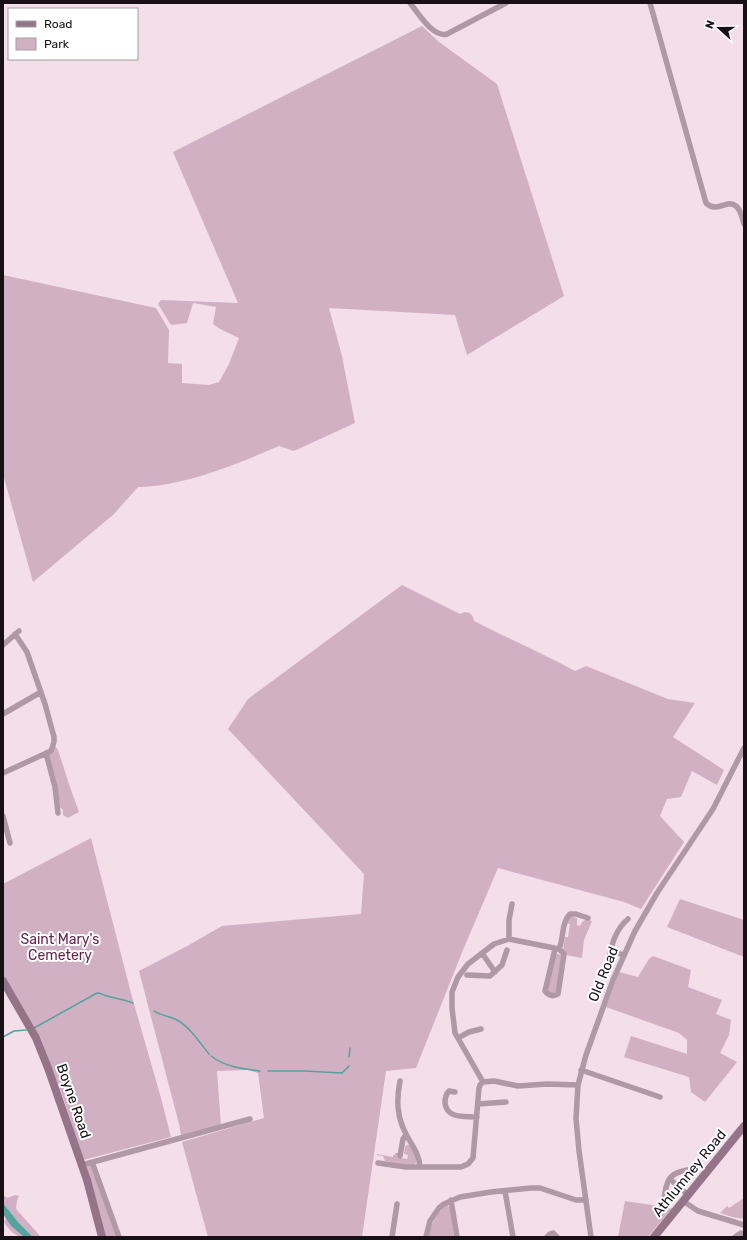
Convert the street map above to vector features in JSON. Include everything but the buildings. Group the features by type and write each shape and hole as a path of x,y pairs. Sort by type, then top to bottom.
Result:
{"street":[{"path":"410,3 426,23 442,35 447,34 506,3"},
{"path":"650,3 706,203 709,206 716,208 731,204 735,205 738,207 744,224"},
{"path":"3,645 17,632 27,652 41,692 54,742 51,751 3,773"},
{"path":"3,714 41,692"},
{"name":"Old Road","path":"591,1237 577,1135 578,1086 582,1070 603,1005 623,955 653,899 713,809 744,748"},
{"path":"46,753 55,787 58,813"},
{"path":"3,816 10,843"},
{"path":"509,939 509,920 512,904"},
{"path":"484,1082 455,1033 452,992 458,977 468,964 494,944 509,939 557,949 564,954 558,994 554,996 545,991 557,949 562,940 564,924 567,917 570,914 576,914 588,918"},
{"path":"609,958 615,937 622,925 628,919"},
{"path":"467,975 490,976 502,965 507,950"},
{"path":"611,950 623,955"},
{"path":"482,953 495,972"},
{"name":"Boyne Road","path":"3,981 36,1038 48,1068 82,1165 102,1237"},
{"path":"458,1038 481,1028"},
{"path":"582,1070 660,1097"},
{"path":"400,1081 398,1108 402,1126 418,1154 420,1167"},
{"path":"378,1162 406,1167 460,1167 468,1164 473,1158 479,1088 484,1082 494,1081 518,1086 547,1084 578,1086"},
{"path":"455,1092 449,1091 446,1094 445,1102 450,1114 477,1117"},
{"path":"478,1104 506,1102"},
{"path":"82,1165 250,1119"},
{"name":"Athlumney Road","path":"654,1237 744,1126"},
{"path":"400,1156 403,1139 406,1135"},
{"path":"92,1162 119,1237"},
{"path":"663,1205 666,1187 675,1173 679,1171 696,1169"},
{"path":"670,1179 685,1198 698,1211 743,1225 743,1234 738,1234 735,1237"},
{"path":"426,1237 434,1213 451,1200 460,1197 540,1188 576,1200 586,1200"},
{"path":"505,1191 513,1237"},
{"path":"451,1200 457,1237"},
{"path":"392,1237 398,1204"},
{"path":"547,1237 553,1233 557,1237"}],"green space":[{"path":"422,26 439,42 497,84 564,296 467,355 455,315 329,308 342,356 355,423 294,451 279,446 228,467 193,478 138,487 114,514 33,582 3,474 3,275 156,308 169,330 168,363 182,364 182,383 209,385 219,382 229,364 239,338 213,324 216,307 193,303 187,323 171,325 158,304 161,300 238,303 173,152"},
{"path":"402,585 460,614 467,612 471,614 474,621 575,671 586,666 668,699 695,703 673,737 724,770 717,785 692,771 681,797 667,799 660,816 684,842 641,909 624,902 498,868 463,950 416,1068 386,1071 362,1237 208,1237 182,1142 264,1118 258,1073 248,1070 217,1071 221,1125 181,1135 139,971 222,926 361,914 364,874 228,729 248,699"},
{"path":"55,746 58,750 79,812 68,818 63,815 63,810 60,807 55,776 48,754"},
{"name":"Saint Mary's Cemetery","path":"91,838 132,997 171,1137 83,1160 65,1103 41,1039 3,975 3,884"},
{"path":"680,899 744,920 744,957 667,927"},
{"path":"570,916 577,918 577,925 580,926 585,920 592,921 584,940 582,958 566,955 563,950 565,937 568,937 570,924 565,923"},
{"path":"556,954 561,955 561,958 556,991 554,993 549,993 547,989"},
{"path":"653,956 691,970 688,987 722,1000 716,1014 731,1020 729,1035 720,1053 737,1062 705,1102 691,1092 689,1077 624,1057 631,1036 687,1054 687,1040 679,1033 606,1007 619,972 638,977 649,959"},
{"path":"410,1145 417,1159 415,1164 409,1165 385,1161 383,1156 377,1155 393,1157 395,1153 398,1153 398,1158 407,1159 408,1155 404,1154 405,1146"},
{"path":"88,1165 91,1165 117,1237 105,1237 87,1168"},
{"path":"3,1195 7,1198 15,1195 19,1196 16,1209 41,1237 33,1237 18,1222 3,1203"},
{"path":"744,1198 744,1219 720,1213 727,1206 729,1208"},
{"path":"625,1201 672,1208 648,1237 618,1237"},
{"path":"446,1205 450,1207 454,1237 428,1237 434,1220"},
{"path":"6,1218 11,1226 24,1237 18,1236 10,1230 4,1222"}],"shaded area":[{"path":"3,1203 18,1222 33,1237 24,1237 11,1226 3,1214"}],"waterway":[{"path":"34,1028 97,993 133,1003"},
{"path":"154,1011 182,1023 209,1054"},
{"path":"3,1037 14,1031 26,1030"},
{"path":"349,1057 350,1048"},
{"path":"211,1056 228,1065 260,1071"},
{"path":"268,1071 342,1073 349,1066"}]}
